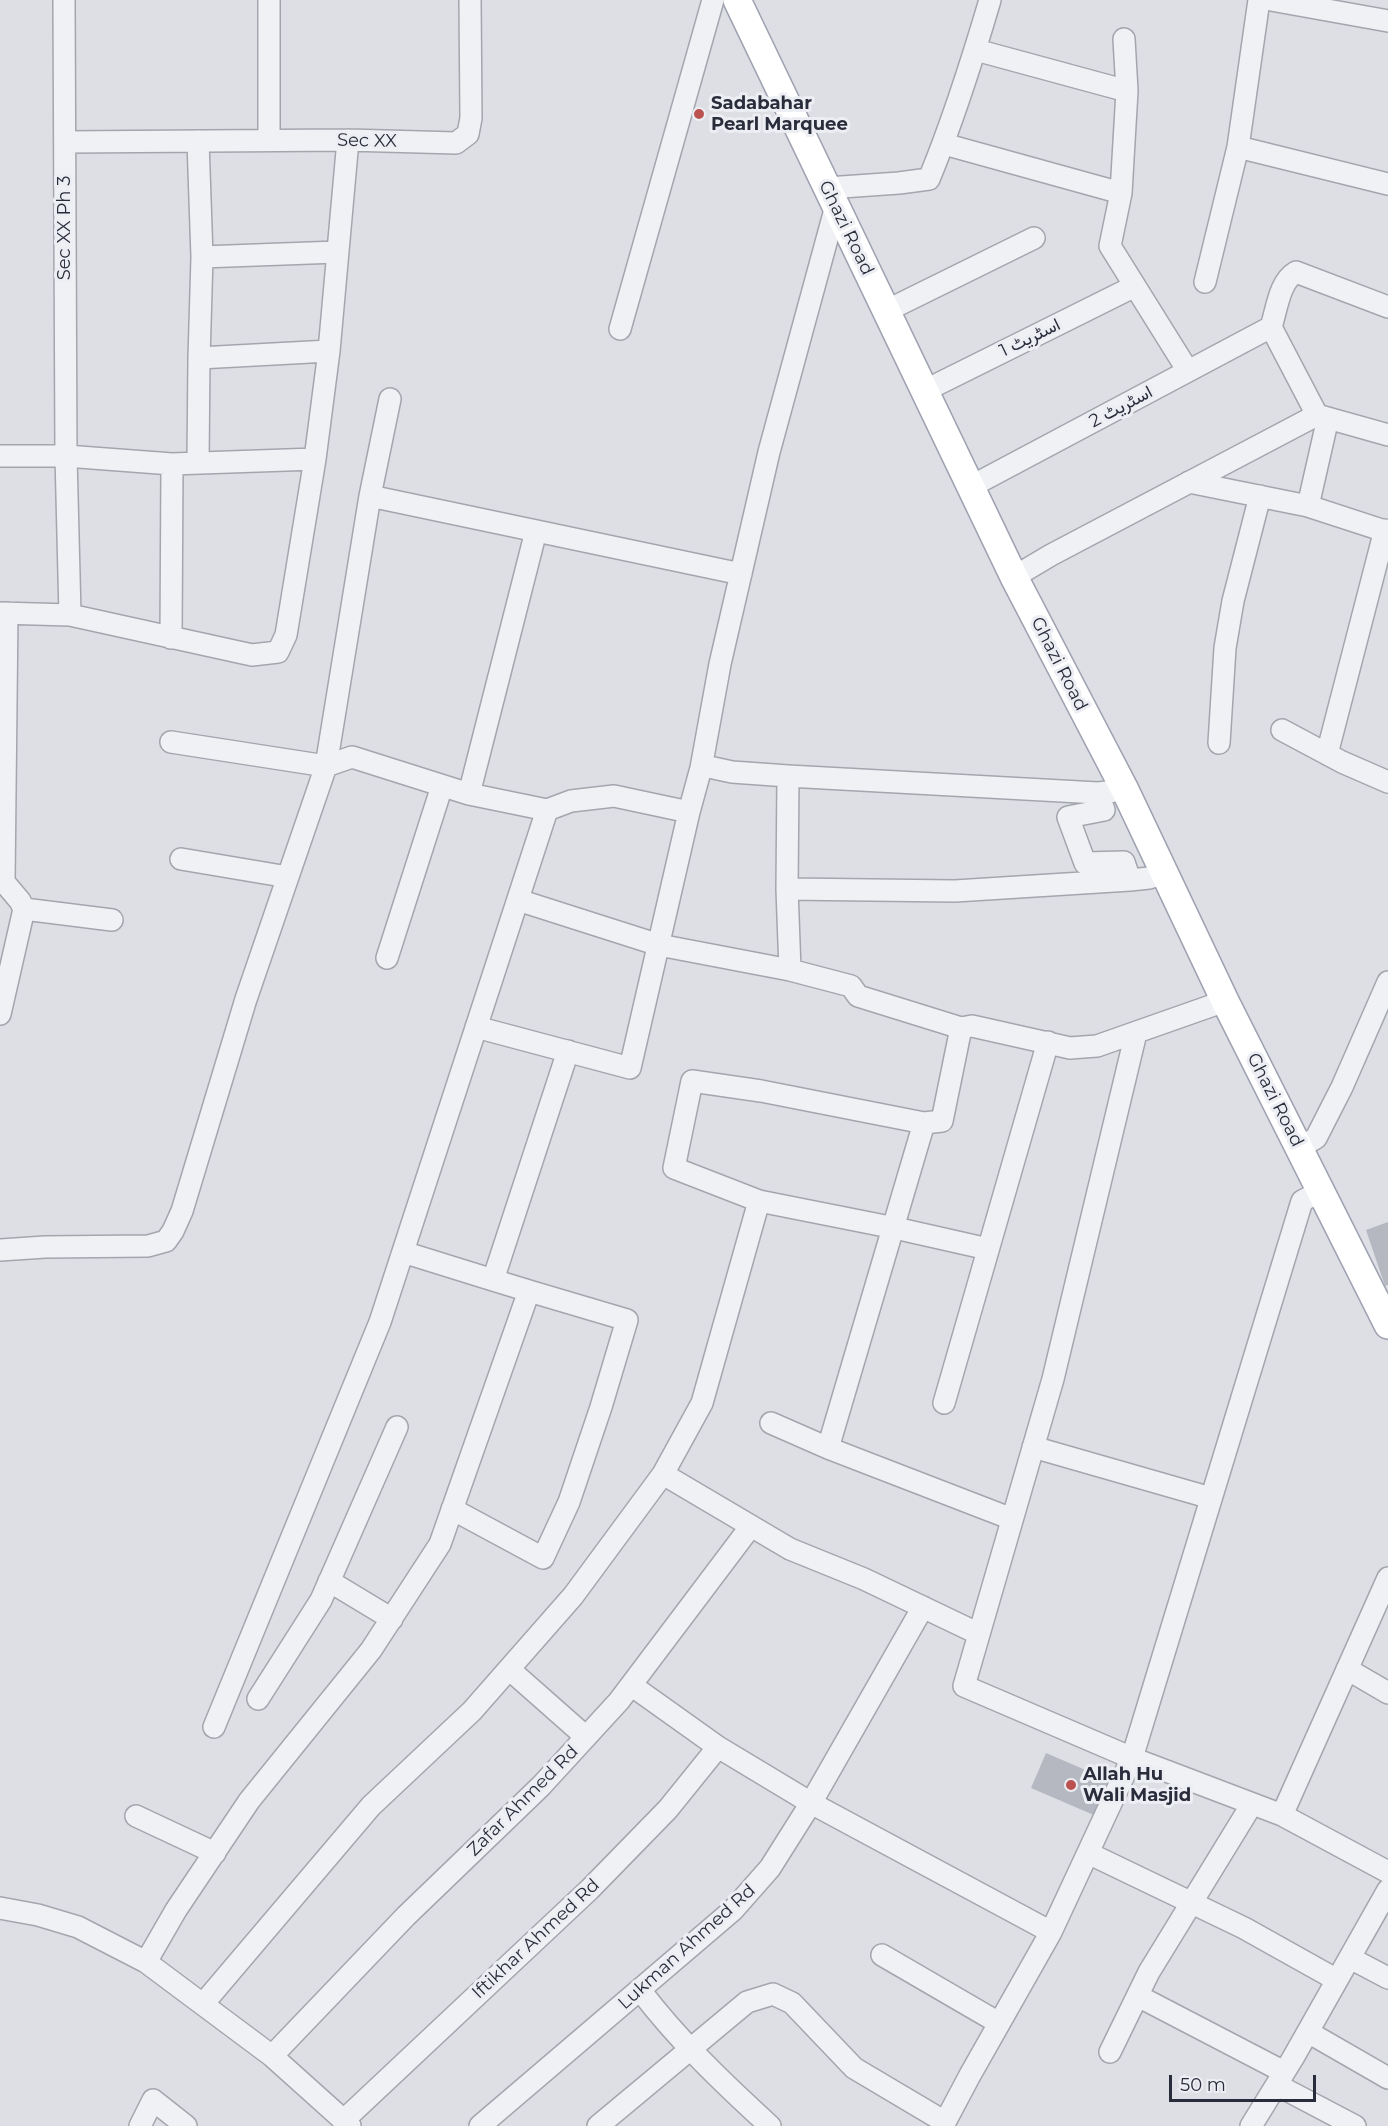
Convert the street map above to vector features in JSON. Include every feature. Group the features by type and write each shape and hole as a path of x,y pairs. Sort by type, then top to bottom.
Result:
{"main road":[{"name":"Ghazi Road","path":"737,0 970,487 1125,790 1225,1001 1299,1148 1384,1309"}],"street":[{"name":"Sec XX Ph 3","path":"64,0 66,456 70,615"},
{"path":"269,0 269,140"},
{"name":"Sec XX","path":"65,142 348,140 456,143 468,134 471,118 470,0"},
{"path":"621,329 714,0"},
{"path":"476,1026 630,1068 701,768 720,664 831,197 929,179 944,144 990,0"},
{"path":"1205,282 1238,147 1259,0"},
{"path":"1270,0 1388,21"},
{"path":"1124,39 1127,91 1121,194 1110,246 1188,371"},
{"path":"975,50 1127,91"},
{"path":"111,920 24,909 2,883 3,613 70,615 252,655 278,652 286,635 315,459 329,351 348,140"},
{"path":"198,141 202,257 198,462"},
{"path":"944,144 1121,194"},
{"path":"1238,147 1388,184"},
{"path":"886,311 1034,238"},
{"path":"202,257 337,252"},
{"path":"1308,506 1323,416 1271,327 1284,284 1288,276 1296,272 1388,307"},
{"name":"اسٹریٹ 1","path":"924,391 1135,286"},
{"name":"اسٹریٹ 2","path":"970,487 1271,327"},
{"path":"199,358 329,351"},
{"path":"0,1250 45,1246 148,1246 166,1241 173,1232 182,1210 246,999 326,766 370,496 390,399"},
{"path":"1014,576 1189,482 1323,416 1388,435"},
{"path":"0,456 66,456 172,464 315,459"},
{"path":"171,638 172,464"},
{"path":"1189,482 1308,506 1386,531 1327,754"},
{"path":"370,496 741,574"},
{"path":"1219,743 1225,648 1233,601 1260,496"},
{"path":"469,794 536,531"},
{"path":"1282,730 1388,782"},
{"path":"171,742 326,766 352,757 469,794 547,810 571,801 614,796 689,812"},
{"path":"701,768 788,776 1098,793 1125,790"},
{"path":"788,776 787,889 790,970"},
{"path":"387,958 442,786"},
{"path":"1098,793 1104,810 1068,817 1085,863 1124,862 1130,880"},
{"path":"214,1727 380,1322 547,810"},
{"path":"182,858 288,877"},
{"path":"787,889 955,891 1130,880 1149,878 1164,873"},
{"path":"518,900 658,945 790,970 851,986 858,996 961,1028 972,1026 1071,1048 1097,1046 1225,1001"},
{"path":"0,1014 24,909"},
{"path":"1299,1148 1316,1138 1342,1088 1388,982"},
{"path":"961,1028 942,1121 924,1123 761,1091 692,1081 674,1168 759,1202 895,1228 988,1249"},
{"path":"1136,1033 1053,1379 964,1686 1132,1758 1282,1815 1388,1872"},
{"path":"944,1403 1048,1042"},
{"path":"493,1280 568,1051"},
{"path":"828,1448 895,1228 924,1123"},
{"path":"601,2125 747,2002 773,1994 792,2002 854,2068 944,2124 1052,1932 1132,1758 1302,1201 1321,1191"},
{"path":"203,2004 371,1806 472,1711 573,1596 663,1474 702,1403 759,1202"},
{"path":"403,1252 627,1320 569,1502 543,1558 452,1509"},
{"path":"146,1962 176,1910 249,1801 371,1650 440,1544 529,1291"},
{"path":"771,1424 1012,1519"},
{"path":"258,1698 321,1600 397,1427"},
{"path":"1034,1447 1211,1498"},
{"path":"663,1474 790,1549 864,1579 979,1634"},
{"name":"Zafar Ahmed Rd","path":"272,2056 406,1916 533,1793 586,1737 631,1685 751,1526"},
{"path":"1282,1815 1388,1578"},
{"path":"329,1581 392,1619"},
{"name":"Lukman Ahmed Rd","path":"480,2126 733,1910 770,1869 811,1803 923,1606"},
{"path":"509,1669 586,1737"},
{"path":"1347,1669 1388,1693"},
{"path":"631,1685 718,1747 811,1803 1052,1932"},
{"name":"Iftikhar Ahmed Rd","path":"347,2123 590,1890 668,1809 718,1747"},
{"path":"1110,2052 1149,1972 1252,1804"},
{"path":"136,1816 214,1853"},
{"path":"1088,1853 1244,1928 1337,1980"},
{"path":"1251,2126 1350,1958 1382,1915 1388,1890"},
{"path":"0,1908 38,1915 78,1927 146,1962 272,2056 347,2123"},
{"path":"882,1955 999,2023"},
{"path":"1350,1958 1388,1978"},
{"path":"640,1990 690,2050 770,2126"},
{"path":"1138,1996 1280,2078 1355,2126"},
{"path":"1308,2032 1388,2078"},
{"path":"140,2126 153,2100 186,2126"}],"building":[{"path":"1388,1222 1388,1285 1385,1286 1366,1230"},
{"name":"Allah Hu Wali Masjid","path":"1046,1753 1111,1781 1096,1816 1031,1788"}],"place":[{"name":"Sadabahar Pearl Marquee","path":"699,114"},
{"name":"Allah Hu Wali Masjid","path":"1071,1785"}]}
